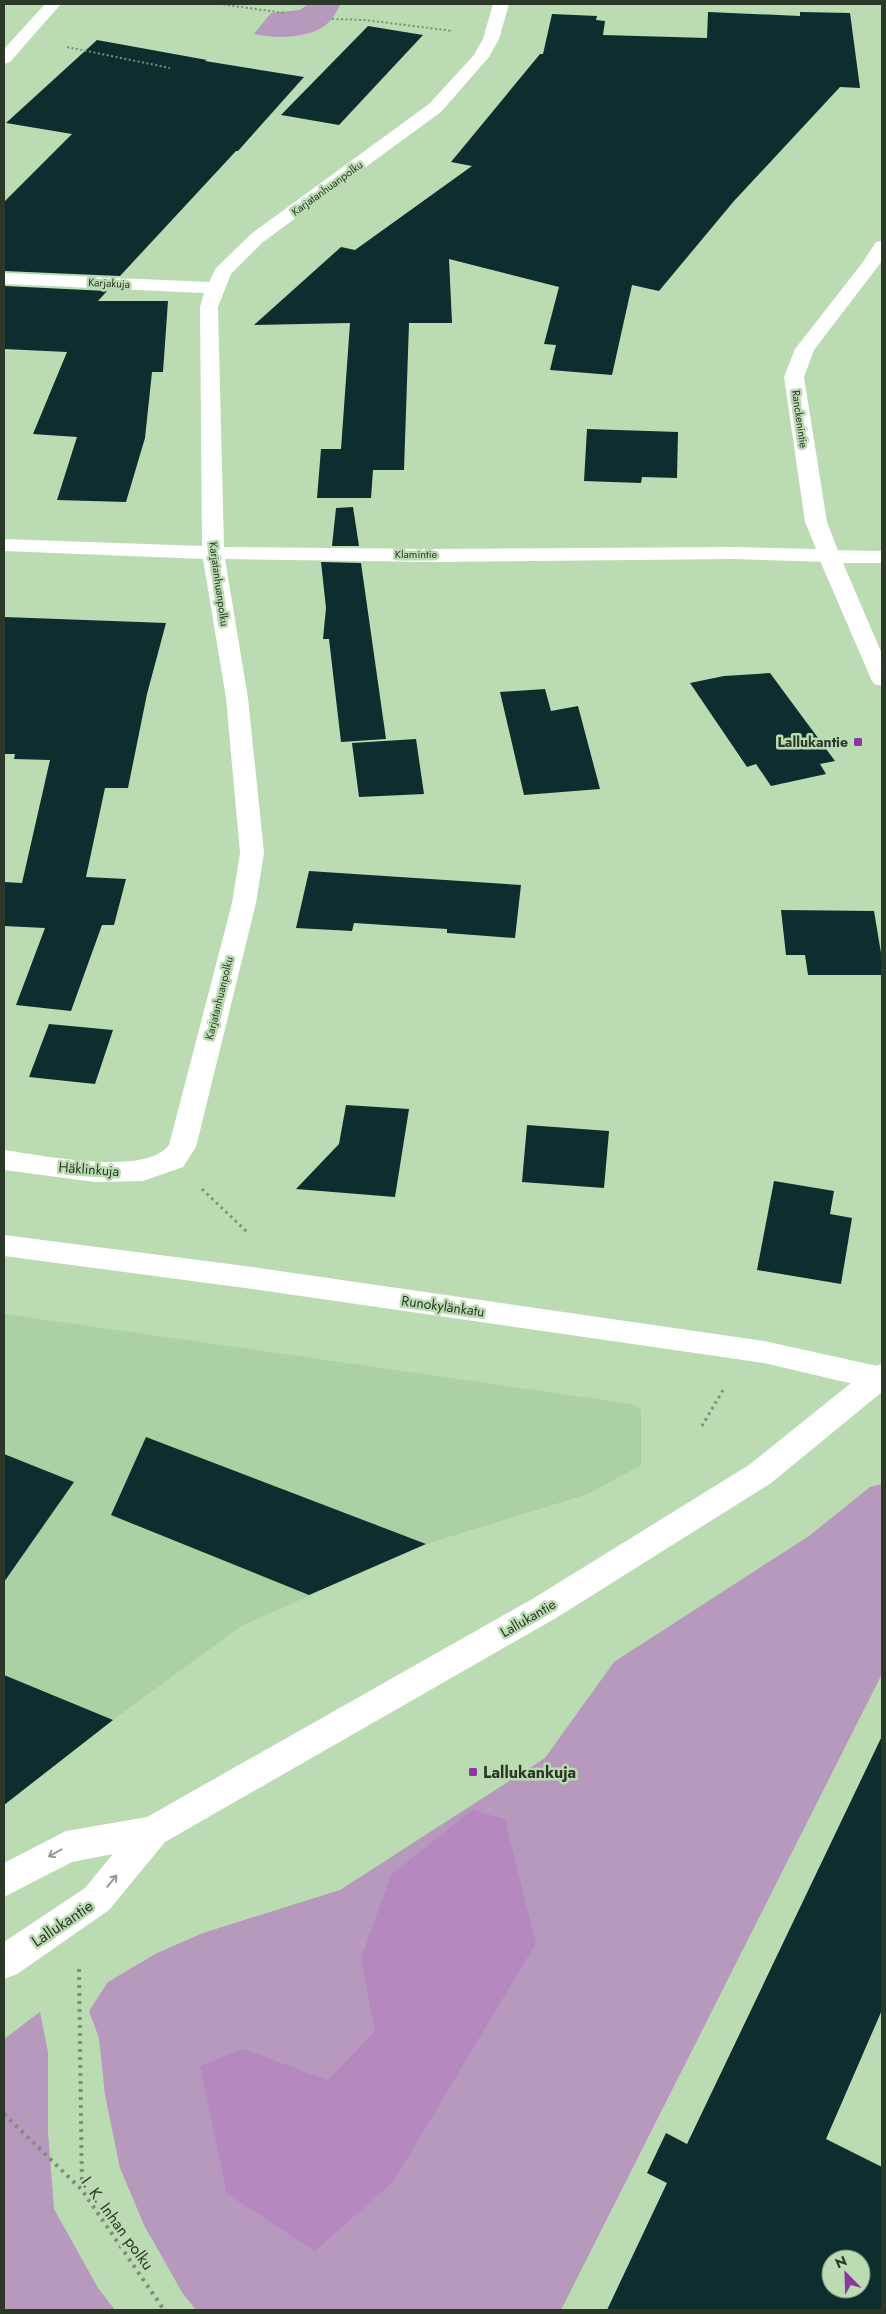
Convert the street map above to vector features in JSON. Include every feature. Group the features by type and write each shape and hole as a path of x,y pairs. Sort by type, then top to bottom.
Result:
{"street":[{"path":"4,59 53,4"},
{"name":"Karjatanhuanpolku","path":"173,1160 182,1147 244,903 252,853 237,698 213,554 209,307 223,272 257,238 435,108 481,57 492,36 501,4"},
{"name":"Ranckenintie","path":"829,556 816,522 794,378 805,349 871,264 882,246"},
{"name":"Karjakuja","path":"4,278 215,288"},
{"name":"Klamintie","path":"4,545 213,554 770,554 882,557"},
{"path":"829,556 882,679"},
{"name":"Häklinkuja","path":"4,1160 95,1172 122,1172 143,1171 173,1160"},
{"name":"Runokylänkatu","path":"4,1245 264,1280 764,1352 881,1377"},
{"name":"Lallukantie","path":"4,1881 66,1847 153,1831 545,1608 760,1474 881,1377"},
{"name":"Lallukantie","path":"4,1962 97,1899 153,1831"}],"path":[{"path":"219,4 285,12"},
{"path":"332,19 365,20 492,36"},
{"path":"63,46 170,68"},
{"path":"173,1160 252,1238"},
{"path":"79,1967 78,2014 82,2190"},
{"name":"I. K. Inhan polku","path":"4,2114 82,2190 164,2310"}],"shaded area":[{"path":"308,4 340,5 329,22 313,32 283,37 254,34 271,13 300,10"},
{"path":"4,1314 632,1404 641,1410 641,1465 588,1494 426,1544 241,1626 113,1720 4,1805"},
{"path":"882,1484 882,1674 561,2310 196,2310 183,2294 144,2225 120,2168 105,2095 99,2038 89,2011 108,1982 157,1953 203,1933 340,1890 545,1758 614,1662 809,1536 870,1487"},
{"path":"472,1810 505,1819 536,1943 393,2182 315,2251 227,2194 200,2066 243,2049 328,2080 375,2031 361,1958 391,1875"},
{"path":"40,2012 48,2052 48,2132 54,2209 98,2288 115,2310 4,2310 4,2039"}],"building":[{"path":"708,12 800,16 800,12 850,13 860,88 840,87 734,201 659,291 632,285 612,375 550,370 556,345 544,344 559,287 449,259 452,323 409,323 404,470 373,470 371,498 317,498 321,449 341,449 350,323 254,325 341,247 355,250 472,166 451,162 540,54 543,54 552,14 597,16 596,20 605,21 603,35 707,38"},
{"path":"368,26 423,35 339,125 281,115"},
{"path":"97,40 207,60 205,61 304,77 238,151 120,276 4,271 4,202 72,134 6,123"},
{"path":"4,286 107,291 98,301 168,301 163,372 152,372 145,438 126,502 57,500 77,437 33,434 67,352 4,349"},
{"path":"587,429 678,432 677,478 642,477 641,483 584,481"},
{"path":"353,507 359,546 332,546 336,508"},
{"path":"321,562 361,563 386,739 341,742 329,639 323,639 326,608"},
{"path":"4,617 166,623 147,694 128,788 105,788 86,877 126,879 114,925 102,925 71,1011 16,1005 45,928 4,926 4,882 22,883 50,760 14,759 15,754 4,754"},
{"path":"770,673 835,761 820,764 826,774 771,786 756,764 747,767 690,683 724,676"},
{"path":"545,689 551,711 578,706 600,789 524,795 500,692"},
{"path":"416,739 424,794 359,797 352,743"},
{"path":"309,871 521,885 515,938 447,933 447,929 354,923 352,931 296,928"},
{"path":"781,910 874,911 882,959 882,975 808,975 805,955 786,955"},
{"path":"49,1024 113,1030 95,1084 29,1077"},
{"path":"346,1105 409,1109 395,1197 296,1189 339,1144"},
{"path":"527,1125 609,1131 604,1188 522,1182"},
{"path":"774,1181 834,1191 830,1214 852,1218 841,1284 757,1270"},
{"path":"146,1437 426,1544 309,1595 111,1515"},
{"path":"4,1454 74,1482 4,1582"},
{"path":"4,1675 113,1720 4,1805"},
{"path":"882,1736 882,2010 826,2139 882,2167 882,2310 607,2310 667,2183 647,2173 666,2133 687,2144"}],"place":[{"name":"Lallukantie","path":"858,742"},
{"name":"Lallukankuja","path":"473,1772"}]}
